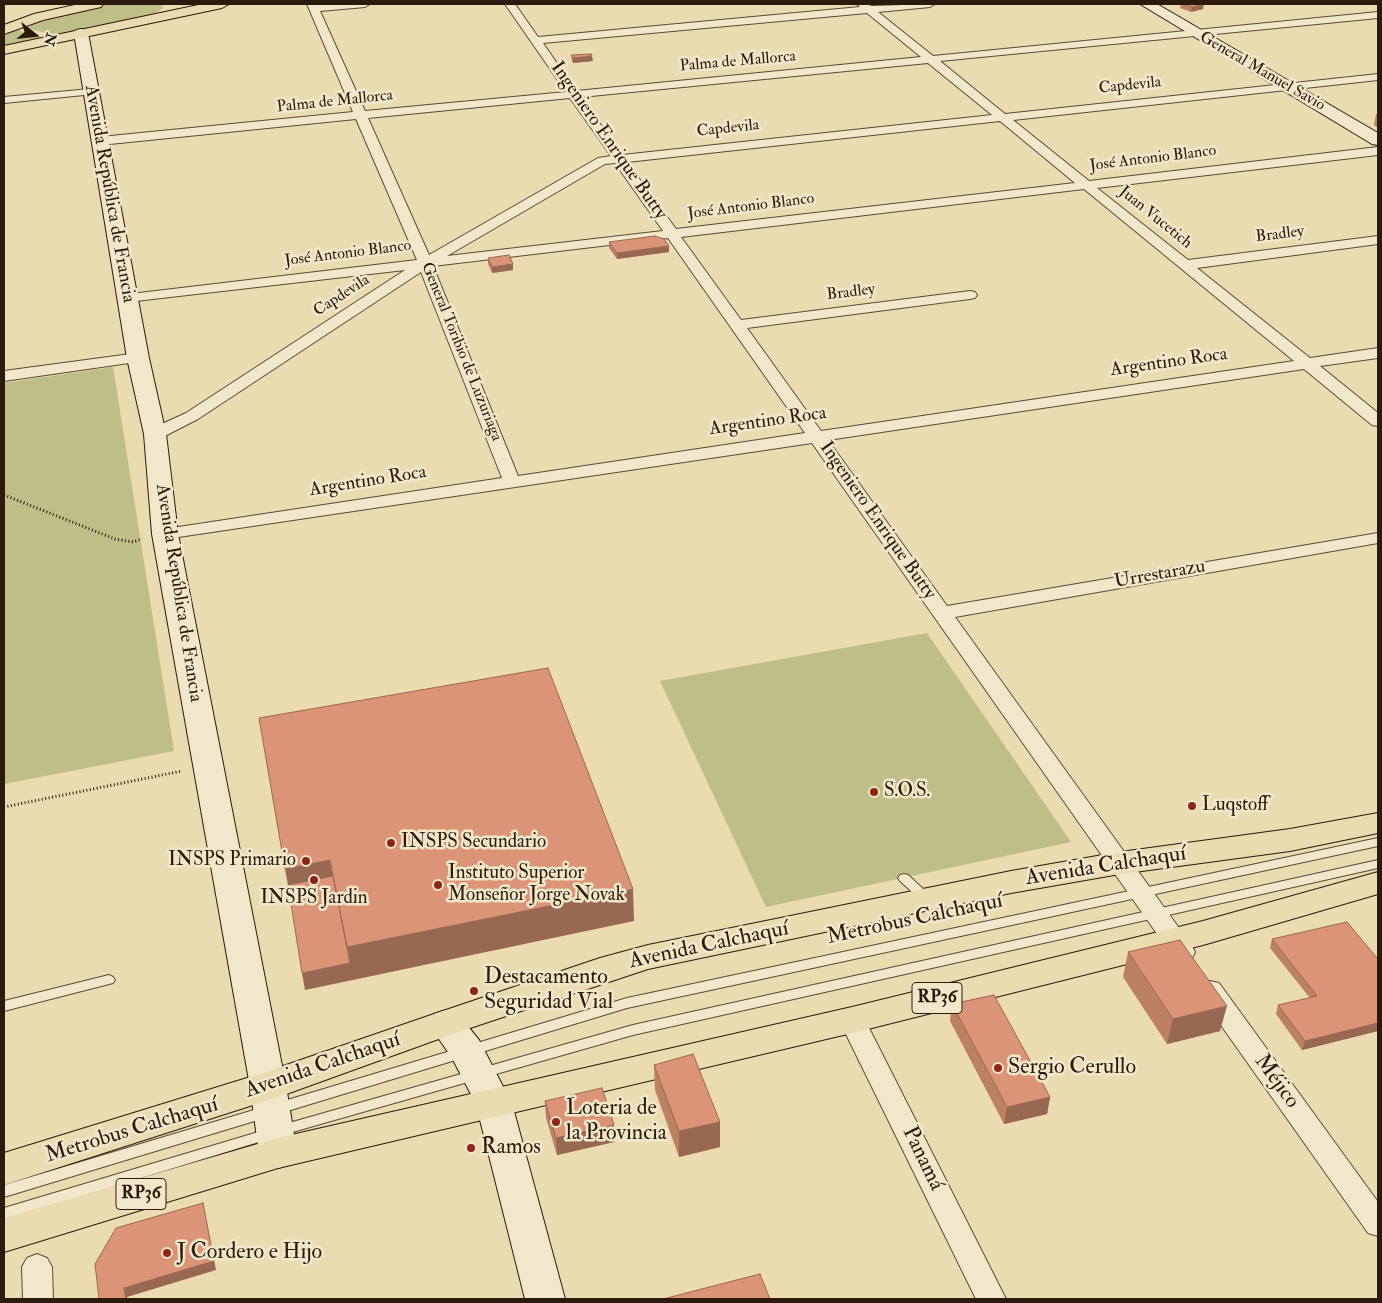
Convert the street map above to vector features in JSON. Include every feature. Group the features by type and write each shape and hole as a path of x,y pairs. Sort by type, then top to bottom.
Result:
{"main road":[{"path":"62,4 26,24 24,28 25,30 42,35 76,34"},
{"path":"4,30 36,18 96,4"},
{"path":"153,17 168,10 170,4"},
{"path":"4,50 153,17 222,4"},
{"name":"General Manuel Savio","path":"1147,4 1378,140"},
{"name":"Avenida República de Francia","path":"76,34 100,141 138,358 155,434 165,534 273,1121"},
{"name":"Avenida Calchaquí","path":"4,1235 273,1121 446,1023 612,967 648,957 1010,882 1120,863 1290,840 1378,823"},
{"name":"Avenida Calchaquí","path":"4,1169 273,1121 479,1076 852,1020 1165,927 1378,883"},
{"path":"446,1023 479,1076 545,1299"}],"street":[{"path":"313,6 365,4"},
{"name":"Ingeniero Enrique Butty","path":"510,4 1143,893 1165,927"},
{"path":"537,40 866,6 930,4"},
{"name":"General Toribio de Luzuriaga","path":"313,6 425,263 512,482"},
{"name":"Juan Vucetich","path":"866,6 1378,421"},
{"name":"Palma de Mallorca","path":"100,141 1378,15"},
{"name":"Capdevila","path":"155,434 192,416 425,263 602,161 1378,77"},
{"path":"4,100 90,92"},
{"name":"José Antonio Blanco","path":"127,298 1378,151"},
{"name":"Bradley","path":"1186,266 1378,240"},
{"name":"Bradley","path":"737,325 970,295"},
{"name":"Argentino Roca","path":"165,534 1378,353"},
{"path":"4,376 138,358"},
{"name":"Urrestarazu","path":"942,613 1378,538"},
{"name":"Méjico","path":"1165,927 1378,1224"},
{"name":"Panamá","path":"852,1020 991,1299"},
{"path":"37,1267 38,1299"}],"lane":[{"name":"Metrobus Calchaquí","path":"479,1076 627,1003 1378,842"},
{"name":"Metrobus Calchaquí","path":"4,1191 273,1121 479,1076 633,1030 1165,927 1378,864"},
{"path":"904,878 928,900"},
{"path":"4,1006 109,980"},
{"name":"Metrobus Calchaquí","path":"4,1214 273,1121"}],"path":[{"path":"4,494 115,539 132,542 165,534"},
{"path":"4,807 208,766"}],"green space":[{"path":"107,4 162,4 163,8 154,14 68,33 50,34 30,29 34,22"},
{"path":"19,27 19,30 27,35 45,38 4,47 4,32"},
{"path":"113,367 174,751 4,784 4,383"},
{"name":"S.O.S.","path":"927,633 1071,842 766,907 660,681"}],"building":[{"path":"1182,4 1204,4 1192,7"},
{"path":"591,54 592,56 573,58 571,55"},
{"path":"655,236 664,239 669,246 617,253 609,242"},
{"path":"509,255 513,264 492,267 488,258"},
{"path":"548,668 633,889 347,947 330,860 285,869 259,718"},
{"path":"333,876 350,963 302,973 288,885"},
{"path":"1347,922 1378,959 1378,1023 1305,1041 1278,1005 1317,996 1272,939"},
{"path":"1180,940 1227,1006 1173,1019 1128,952"},
{"name":"Sergio Cerullo","path":"994,995 1050,1097 1007,1107 952,1004"},
{"path":"693,1054 720,1122 679,1131 654,1065"},
{"path":"602,1088 614,1125 556,1138 545,1101"},
{"name":"J Cordero e Hijo","path":"203,1203 214,1261 124,1288 126,1299 99,1299 95,1264 116,1228"},
{"path":"760,1274 770,1299 663,1299"}],"place":[{"name":"S.O.S.","path":"874,792"},
{"name":"Luqstoff","path":"1192,806"},
{"name":"INSPS Secundario","path":"391,843"},
{"name":"INSPS Primario","path":"306,861"},
{"name":"INSPS Jardin","path":"314,880"},
{"name":"Instituto Superior Monseñor Jorge Novak","path":"438,885"},
{"name":"Destacamento Seguridad Vial","path":"474,991"},
{"name":"Sergio Cerullo","path":"998,1068"},
{"name":"Loteria de la Provincia","path":"556,1122"},
{"name":"Ramos","path":"471,1148"},
{"name":"J Cordero e Hijo","path":"167,1253"}]}
